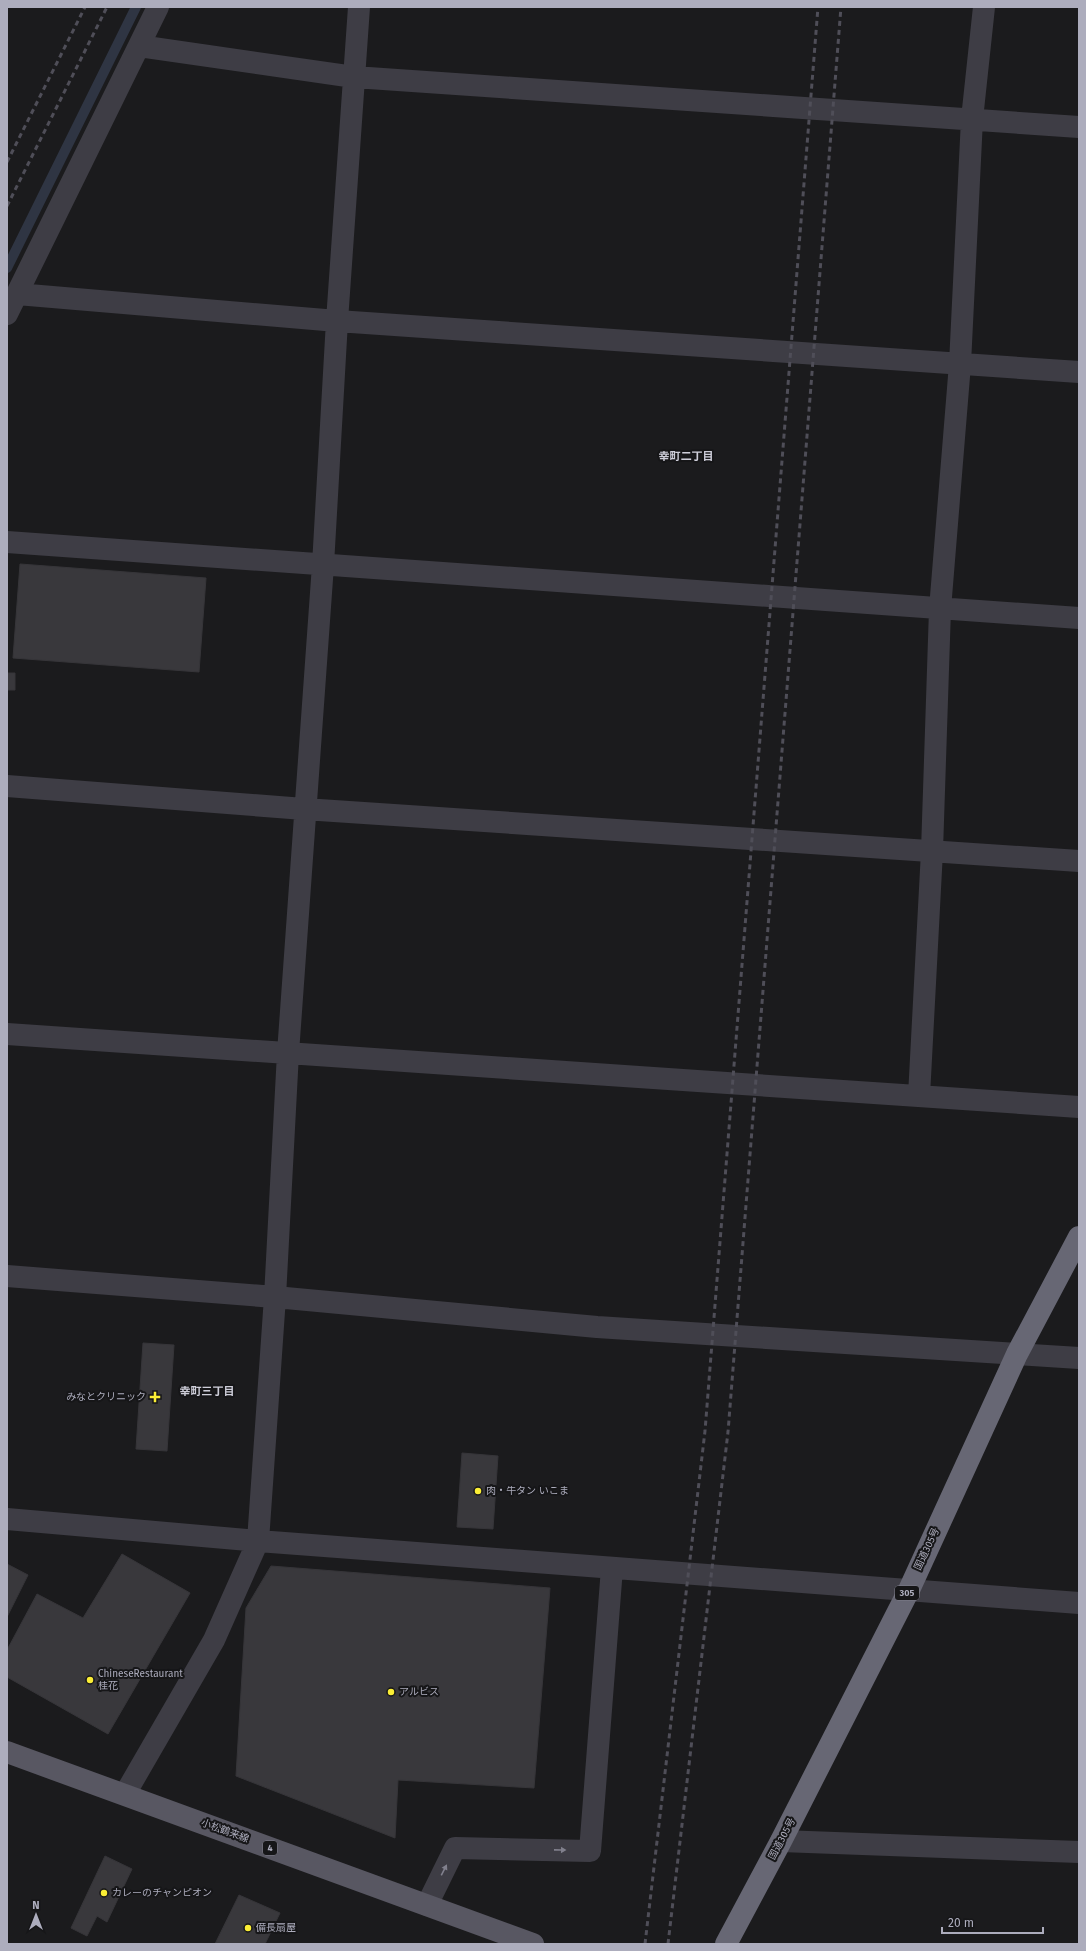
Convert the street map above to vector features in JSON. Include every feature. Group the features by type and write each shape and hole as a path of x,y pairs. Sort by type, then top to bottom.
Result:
{"highway":[{"name":"国道305号","path":"726,1944 781,1841 909,1590 1017,1354 1079,1237"}],"main road":[{"name":"小松鶴来線","path":"7,1752 533,1944"}],"street":[{"path":"7,314 158,7"},
{"path":"125,1794 214,1640 258,1541 275,1297 288,1053 304,809 323,565 337,321 359,7"},
{"path":"919,1096 932,851 940,609 960,364 972,119 984,7"},
{"path":"139,46 354,77 1079,127"},
{"path":"17,294 337,321 1079,372"},
{"path":"7,542 1079,618"},
{"path":"7,786 304,809 1079,861"},
{"path":"7,1034 1079,1107"},
{"path":"7,1276 275,1297 596,1327 1079,1358"},
{"path":"7,1519 258,1541 1079,1603"},
{"path":"427,1905 456,1848 590,1851 612,1568"},
{"path":"781,1841 1079,1852"}],"building":[{"path":"20,564 206,578 199,672 13,658"},
{"path":"7,673 15,673 15,690 7,690"},
{"name":"みなとクリニック","path":"143,1343 174,1345 167,1451 136,1449"},
{"name":"肉・牛タン いこま","path":"462,1453 498,1456 493,1529 457,1527"},
{"path":"122,1554 190,1593 108,1734 7,1677 7,1650 37,1594 83,1618"},
{"path":"7,1564 28,1575 7,1617"},
{"name":"アルビス","path":"271,1566 550,1588 534,1788 398,1780 395,1838 236,1776 246,1608"},
{"name":"カレーのチャンピオン","path":"105,1856 132,1869 107,1922 97,1916 87,1936 71,1928"},
{"name":"備長扇屋","path":"239,1895 280,1913 265,1944 215,1944"}],"waterway":[{"path":"7,268 136,7"}],"railway":[{"path":"7,162 85,7"},
{"path":"7,206 107,7"},
{"path":"645,1944 705,1431 818,7"},
{"path":"668,1944 728,1432 841,7"}],"place":[{"name":"みなとクリニック","path":"155,1397"},
{"name":"肉・牛タン いこま","path":"478,1491"},
{"name":"ChineseRestaurant 桂花","path":"90,1680"},
{"name":"アルビス","path":"391,1692"},
{"name":"カレーのチャンピオン","path":"104,1893"},
{"name":"備長扇屋","path":"248,1928"}],"district":[{"name":"幸町二丁目","path":"686,456"},
{"name":"幸町三丁目","path":"207,1391"}]}
